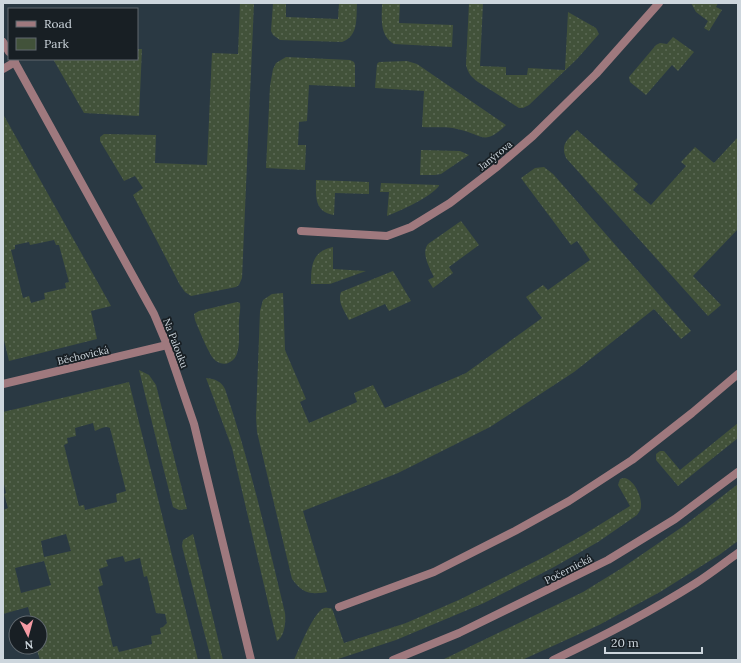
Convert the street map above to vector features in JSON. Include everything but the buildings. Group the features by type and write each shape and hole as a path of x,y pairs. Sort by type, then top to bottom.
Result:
{"street":[{"name":"Janýrova","path":"301,231 387,236 410,227 450,203 498,166 533,136 596,74 659,3"},
{"path":"3,69 14,61"},
{"name":"Na Palouku","path":"14,61 154,314 167,346 194,424 251,660"},
{"name":"Běchovická","path":"3,384 167,346"},
{"path":"339,607 434,572 515,531 569,501 632,460 692,413 738,374"},
{"name":"Počernická","path":"393,660 459,633 608,560 675,519 738,472"},
{"path":"553,660 600,638 650,611 697,582 738,553"}],"green space":[{"path":"240,3 254,3 242,278 239,285 236,287 191,296 185,292 180,285 133,195 143,188 135,176 124,181 100,141 100,137 104,134 156,135 155,163 207,165 212,53 238,54"},
{"path":"273,3 286,3 286,17 338,19 339,3 357,3 356,26 351,35 342,42 280,40 273,35 271,31"},
{"path":"382,3 400,3 399,23 453,25 452,47 394,44 386,36 382,26"},
{"path":"469,3 483,3 480,66 506,67 506,75 527,75 528,68 565,70 568,12 596,28 599,34 577,59 529,105 519,108 478,82 472,77 468,70 466,65"},
{"path":"691,3 718,3 716,7 722,10 709,31 704,28 708,21 696,12"},
{"path":"673,37 694,52 678,71 672,65 646,95 630,82 629,77 656,45 660,43 667,44"},
{"path":"138,49 142,49 139,116 84,113 54,60 138,60"},
{"path":"286,57 350,60 354,62 355,65 355,87 309,85 307,121 299,122 298,145 306,145 305,170 266,168 270,86 273,69 276,63"},
{"path":"407,61 417,64 506,125 492,136 487,137 453,128 422,127 424,91 375,88 377,64 379,62"},
{"path":"3,114 111,306 91,311 97,339 9,361 3,336","holes":["54,240 56,245 59,245 69,282 65,283 66,288 44,293 45,299 31,303 29,296 23,298 11,250 15,249 15,245 29,242 30,245"]},
{"path":"577,130 638,184 633,190 651,205 686,166 681,162 695,147 714,163 738,137 738,229 693,276 721,305 708,316 566,158 564,153 564,145"},
{"path":"421,150 460,151 469,155 441,174 420,175"},
{"path":"544,167 553,174 691,331 681,339 654,309 574,372 490,427 398,473 303,511 327,592 311,593 303,590 292,579 257,432 256,417 260,311 263,300 272,294 283,293 285,350 306,399 300,402 309,423 357,402 354,393 373,385 385,408 466,373 542,318 526,297 543,285 548,290 590,260 577,241 571,245 521,178 535,168"},
{"path":"316,180 369,182 369,194 335,193 334,215 323,211 320,207 316,197"},
{"path":"381,183 439,186 429,195 387,216 389,192 380,192"},
{"path":"461,221 479,245 449,267 453,273 433,288 428,280 434,277 426,260 426,248 428,244"},
{"path":"333,247 333,269 366,271 330,284 311,284 311,271 314,260 321,252"},
{"path":"393,271 411,301 389,311 385,304 349,320 341,303 341,292"},
{"path":"237,302 240,303 238,351 233,360 226,364 222,364 216,361 210,354 195,320 194,314 199,311"},
{"path":"139,370 149,375 156,385 187,509 179,510 173,507"},
{"path":"206,378 217,381 222,384 225,389 250,472 285,613 285,624 282,636 277,641 232,448"},
{"path":"129,382 198,660 40,660 38,655 48,655 48,615 30,615 28,607 3,614 3,510 8,508 4,494 6,493 3,480 3,412","holes":["93,423 95,431 104,427 110,428 126,491 116,494 117,502 85,510 84,505 79,506 64,445 68,443 67,438 76,436 75,428","66,534 71,551 44,557 41,541","123,556 125,562 140,558 144,577 147,576 156,613 165,614 167,623 160,628 161,634 151,636 152,644 119,652 117,646 113,647 98,587 103,585 99,569 108,566 106,560","44,561 51,585 21,593 15,568"]},
{"path":"738,423 738,438 678,486 656,460 656,454 660,451 664,451 680,470"},
{"path":"620,479 628,479 634,485 639,493 641,507 637,515 598,542 554,567 484,603 396,640 335,660 294,660 310,626 322,609 331,608 333,611 344,643 406,623 461,599 544,557 630,506 618,485"},
{"path":"738,484 738,541 719,555 660,592 599,625 522,660 442,660 583,592 622,568 685,525"},
{"path":"193,534 223,660 211,659 182,546 183,540"}]}
